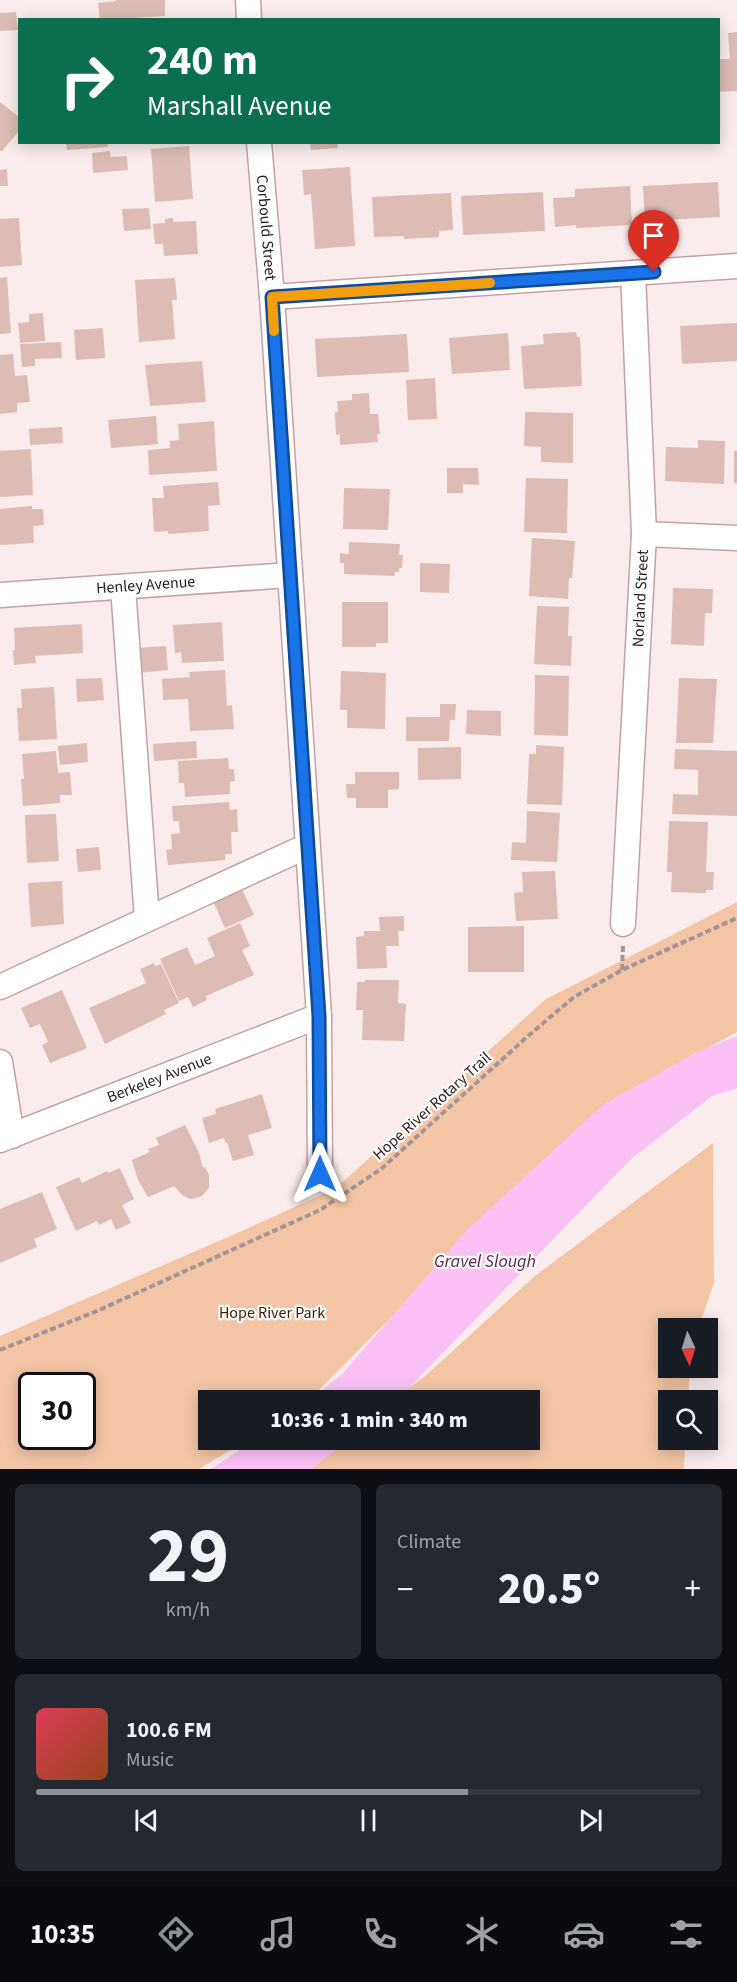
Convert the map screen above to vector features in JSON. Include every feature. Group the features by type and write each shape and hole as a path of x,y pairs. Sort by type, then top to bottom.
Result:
{"street":[{"path":"248,0 249,18"},
{"name":"Corbould Street","path":"259,144 272,297 319,1016 320,1174"},
{"path":"272,297 737,266"},
{"name":"Norland Street","path":"623,924 644,534 633,273"},
{"path":"644,534 737,538"},
{"name":"Henley Avenue","path":"0,596 290,575"},
{"path":"123,587 147,919"},
{"path":"0,987 307,846"},
{"name":"Berkeley Avenue","path":"6,1138 319,1016"},
{"path":"0,1062 6,1138"}],"path":[{"name":"Hope River Rotary Trail","path":"0,1350 97,1311 320,1210 381,1169 528,1036 574,998 622,970 737,918"}],"green space":[{"name":"Hope River Park","path":"737,902 737,1032 603,1105 319,1390 198,1390 198,1450 230,1450 199,1469 0,1469 0,1336 336,1188 546,999"},
{"path":"713,1143 714,1283 702,1318 658,1318 658,1378 689,1378 689,1390 658,1390 658,1450 685,1450 684,1469 300,1469 326,1450 540,1450 540,1390 406,1390 424,1377 535,1276"}],"water":[{"name":"Gravel Slough","path":"737,1036 737,1088 712,1096 631,1159 407,1390 322,1390 343,1373 467,1230 603,1105 695,1053"},
{"path":"240,1450 336,1450 312,1469 211,1469"}],"building":[{"path":"165,0 165,16 100,18 98,3"},
{"path":"16,12 18,30 0,31 0,13"},
{"path":"737,32 737,91 720,92 720,59 730,59 728,33"},
{"path":"0,102 18,116 18,132 0,151"},
{"path":"66,144 108,144 108,147 67,150"},
{"path":"310,144 337,144 338,148 311,150"},
{"path":"189,146 193,199 155,202 151,149"},
{"path":"110,151 111,157 127,156 128,170 93,173 92,153"},
{"path":"350,167 355,246 315,249 311,194 304,195 302,170"},
{"path":"7,169 8,186 0,186 0,170"},
{"path":"718,182 720,217 645,221 643,186"},
{"path":"630,186 632,225 555,227 553,198 575,197 575,189"},
{"path":"543,192 545,231 463,235 461,196"},
{"path":"451,193 453,230 439,231 439,237 404,239 404,236 374,237 372,197"},
{"path":"149,208 151,229 124,231 122,209"},
{"path":"19,218 22,265 0,267 0,219"},
{"path":"173,218 173,222 196,221 198,254 164,256 163,244 155,244 153,224 165,223 165,219"},
{"path":"7,277 11,333 0,334 0,278"},
{"path":"175,278 177,300 172,300 175,339 139,342 135,280"},
{"path":"43,313 45,341 20,343 18,323 29,322 29,314"},
{"path":"737,323 737,361 682,364 680,326"},
{"path":"103,328 105,358 76,360 74,330"},
{"path":"576,332 577,337 580,337 582,386 524,389 521,346 544,344 543,334"},
{"path":"508,333 510,370 452,374 449,338"},
{"path":"407,334 409,372 317,377 315,339"},
{"path":"61,342 62,358 35,359 35,366 22,367 20,344"},
{"path":"13,354 15,376 27,375 30,402 17,403 17,412 0,414 0,355"},
{"path":"202,361 206,402 150,406 145,365"},
{"path":"435,378 437,419 408,420 406,380"},
{"path":"369,393 370,414 378,414 380,434 377,434 378,442 340,445 340,434 336,435 337,401 352,400 352,394"},
{"path":"525,412 573,413 573,463 541,462 541,447 524,446"},
{"path":"156,416 158,444 111,448 108,420"},
{"path":"214,421 217,471 149,475 148,450 170,448 170,441 179,440 178,424"},
{"path":"62,427 63,443 30,445 29,429"},
{"path":"698,440 725,441 724,484 665,481 666,447 698,448"},
{"path":"31,449 33,495 0,497 0,451"},
{"path":"734,451 737,451 737,483 734,483"},
{"path":"447,468 478,468 479,485 463,484 463,493 447,493"},
{"path":"526,478 568,479 567,533 524,532"},
{"path":"218,482 220,505 208,506 209,531 168,534 168,531 154,532 152,498 164,498 163,486"},
{"path":"344,488 390,489 388,530 343,529"},
{"path":"32,506 32,509 43,509 44,525 33,526 34,543 0,545 0,509"},
{"path":"532,538 575,541 568,599 529,596"},
{"path":"349,542 400,544 399,555 403,555 402,568 399,568 399,572 395,572 394,576 344,574 344,563 340,563 340,553 349,554"},
{"path":"420,563 450,564 449,593 420,592"},
{"path":"673,588 713,589 712,613 705,613 704,646 671,644"},
{"path":"342,602 388,602 388,643 376,643 376,647 342,647"},
{"path":"537,606 569,607 568,636 572,636 571,666 534,664"},
{"path":"222,622 224,661 182,663 181,652 175,653 173,625"},
{"path":"82,624 83,653 35,656 36,663 14,665 14,628"},
{"path":"166,646 168,670 139,673 137,648"},
{"path":"225,670 227,706 232,705 234,729 190,731 188,699 163,700 162,679 190,677 189,672"},
{"path":"341,671 386,673 385,729 347,728 347,710 340,710"},
{"path":"535,675 569,676 568,736 534,735"},
{"path":"102,678 104,700 77,702 76,679"},
{"path":"679,678 717,679 713,743 676,743"},
{"path":"54,687 57,739 19,741 17,708 22,708 21,689"},
{"path":"440,704 456,704 455,720 450,720 449,741 406,741 406,717 440,717"},
{"path":"467,710 501,711 501,736 466,734"},
{"path":"196,741 197,758 154,761 153,744"},
{"path":"87,743 88,762 60,765 58,746"},
{"path":"536,745 564,747 562,805 527,804 529,754 536,754"},
{"path":"461,747 461,779 418,780 418,748"},
{"path":"675,749 737,751 737,816 672,814 673,794 698,795 698,770 674,769"},
{"path":"56,751 58,773 70,772 72,795 60,795 60,803 23,806 22,754"},
{"path":"228,758 229,769 234,769 235,781 230,782 230,794 185,797 184,783 179,783 178,761"},
{"path":"355,772 399,772 399,789 388,790 388,808 356,808 356,798 347,798 346,784 355,784"},
{"path":"229,802 230,810 237,809 238,832 231,832 232,854 225,854 225,860 168,865 166,850 172,849 171,834 180,833 179,821 173,821 172,806"},
{"path":"527,811 560,813 557,862 511,860 512,842 526,843"},
{"path":"56,814 59,861 27,863 25,815"},
{"path":"669,821 708,822 706,872 714,872 713,890 706,890 706,893 671,892 672,872 667,872"},
{"path":"99,847 101,870 78,872 76,849"},
{"path":"555,871 558,919 516,921 514,893 523,892 522,872"},
{"path":"62,881 64,924 31,927 28,883"},
{"path":"242,889 254,915 225,928 213,901"},
{"path":"404,916 404,931 398,931 399,946 386,946 387,968 357,969 356,937 364,936 364,931 380,931 379,917"},
{"path":"240,923 250,946 242,950 254,975 206,996 207,1000 193,1007 188,997 179,1001 160,959 187,947 195,965 215,956 207,938"},
{"path":"524,926 524,972 468,972 468,927"},
{"path":"154,963 155,966 161,964 179,1003 164,1010 166,1014 105,1044 89,1008 146,983 140,969"},
{"path":"365,980 399,980 398,1003 406,1004 404,1041 362,1040 363,1010 356,1010 357,982 365,982"},
{"path":"62,990 87,1048 50,1063 42,1045 48,1042 40,1024 30,1028 21,1008"},
{"path":"262,1094 272,1128 248,1135 254,1155 233,1161 224,1138 209,1143 202,1118 216,1114 215,1109"},
{"path":"185,1125 199,1153 203,1168 205,1167 209,1175 209,1188 202,1196 190,1199 182,1195 174,1186 148,1197 138,1180 132,1160 150,1152 148,1149 159,1145 156,1138"},
{"path":"120,1168 134,1199 122,1205 131,1223 116,1230 111,1219 99,1225 97,1221 76,1231 56,1187 79,1177 82,1183 107,1171 108,1173"},
{"path":"42,1192 57,1229 34,1239 37,1247 0,1263 0,1209"}],"slow traffic":[{"path":"274,331 272,297 490,283"}],"route":[{"path":"320,1174 319,1016 272,297 654,272"}]}
